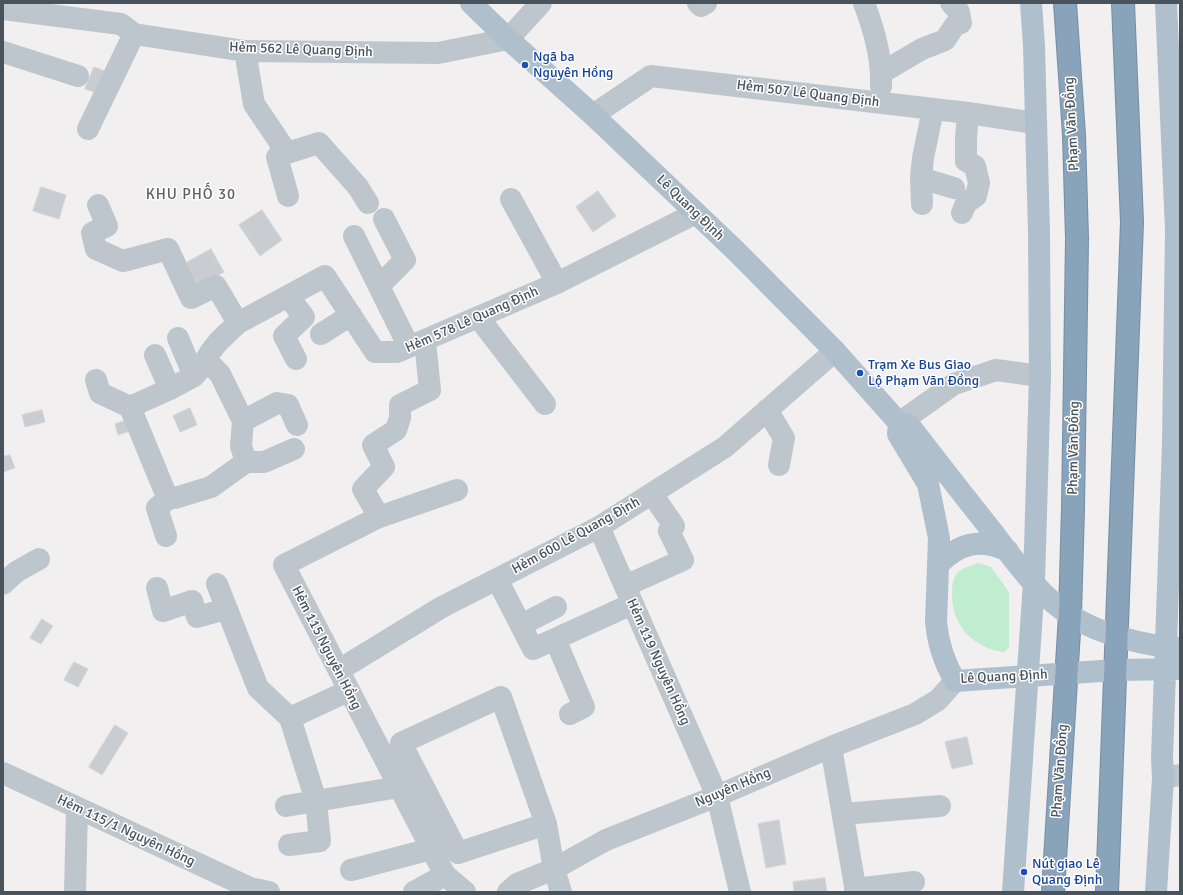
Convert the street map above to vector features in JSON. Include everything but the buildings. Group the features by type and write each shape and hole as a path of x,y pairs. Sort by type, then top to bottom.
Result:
{"highway":[{"name":"Phạm Văn Đồng","path":"1053,892 1070,615 1078,239 1074,135 1065,3"},
{"path":"1108,892 1132,222 1123,3"}],"main road":[{"name":"Lê Quang Định","path":"471,3 508,39 593,115 696,213 835,351 899,423 909,425 1008,551 1034,582 1057,605 1084,623 1118,636 1173,648"},
{"path":"1013,892 1034,582 1040,376 1034,46 1030,3"},
{"path":"1156,892 1171,776 1177,442 1178,231 1174,46 1166,3"},
{"name":"Lê Quang Định","path":"899,423 898,434 928,484 939,538 936,622 944,661 955,681 1116,670 1173,669"},
{"path":"938,565 952,552 969,545 989,544 999,546 1008,551"}],"street":[{"path":"508,39 541,3"},
{"path":"698,3 701,6 706,3"},
{"path":"864,3 875,31 882,73 880,103"},
{"path":"882,73 922,49 945,40 955,25 961,23 959,12 951,3"},
{"name":"Hẻm 562 Lê Quang Định","path":"3,9 121,24 134,34 245,52 438,53 508,39"},
{"path":"88,129 134,34"},
{"path":"3,52 78,76"},
{"path":"245,52 254,104 287,153"},
{"name":"Hẻm 507 Lê Quang Định","path":"593,115 650,76 968,113 1035,123"},
{"path":"922,204 921,178 923,158 933,109"},
{"path":"962,213 966,203 976,196 979,182 975,166 966,161 968,113"},
{"path":"288,196 277,156 319,143 358,187 368,203"},
{"path":"921,178 954,188"},
{"path":"511,200 557,283"},
{"path":"98,205 107,226 92,233 96,250 123,261 168,249 191,298 216,286 238,323"},
{"name":"Hẻm 578 Lê Quang Định","path":"130,407 170,389 199,368 219,341 238,323 325,276 375,352 397,352 557,283 696,213"},
{"path":"379,286 405,260 384,219"},
{"path":"354,236 379,286 417,344 430,390 400,404 400,418 396,430 373,445 384,467 363,489 379,517"},
{"path":"288,296 304,317 284,336 296,359"},
{"path":"321,334 351,315"},
{"path":"478,318 545,404"},
{"path":"178,338 199,368 213,367 220,374 243,421 241,446 246,462"},
{"name":"Hẻm 600 Lê Quang Định","path":"339,670 442,607 599,527 652,494 725,447 835,351"},
{"path":"155,355 170,389"},
{"path":"899,423 954,384 989,372 996,370 1040,376"},
{"path":"96,380 100,393 130,407 165,492 170,497 175,498 211,487 246,462 264,462 294,449"},
{"path":"243,421 278,403 288,405 298,425"},
{"path":"767,410 784,438 778,464"},
{"name":"Hẻm 115 Nguyên Hồng","path":"456,490 379,517 284,565 339,670 348,691 445,875 465,892"},
{"path":"497,579 533,649 555,639 629,595 683,560 669,531 674,526 652,494"},
{"path":"166,536 157,508 170,497"},
{"name":"Hẻm 119 Nguyên Hồng","path":"599,527 717,796 740,892"},
{"path":"8,572 39,559"},
{"path":"217,584 258,688 290,718 316,801 320,841 288,845"},
{"path":"157,588 163,611 192,601 197,617 226,609"},
{"path":"521,625 556,607"},
{"path":"555,639 584,707 570,714"},
{"name":"Nguyên Hồng","path":"508,892 518,884 554,869 606,840 915,714 938,700 955,681"},
{"path":"290,718 348,691"},
{"path":"546,824 458,853 401,743 501,697 546,824 554,869 561,892"},
{"path":"831,747 855,891 914,882"},
{"name":"Hẻm 115/1 Nguyên Hồng","path":"3,773 256,891"},
{"path":"286,806 399,787"},
{"path":"843,814 940,806"},
{"path":"75,892 77,808"},
{"path":"351,870 431,849"},
{"path":"414,892 445,875"}],"green space":[{"path":"978,563 991,567 1009,592 1009,648 1004,652 983,646 967,634 956,617 953,607 952,585 955,577 963,569"}],"place":[{"name":"Ngã ba Nguyên Hồng","path":"525,65"},
{"name":"Trạm Xe Bus Giao Lộ Phạm Văn Đồng","path":"860,373"},
{"name":"Nút giao Lê Quang Định","path":"1024,872"}],"district":[{"name":"KHU PHỐ 30","path":"191,195"}]}
